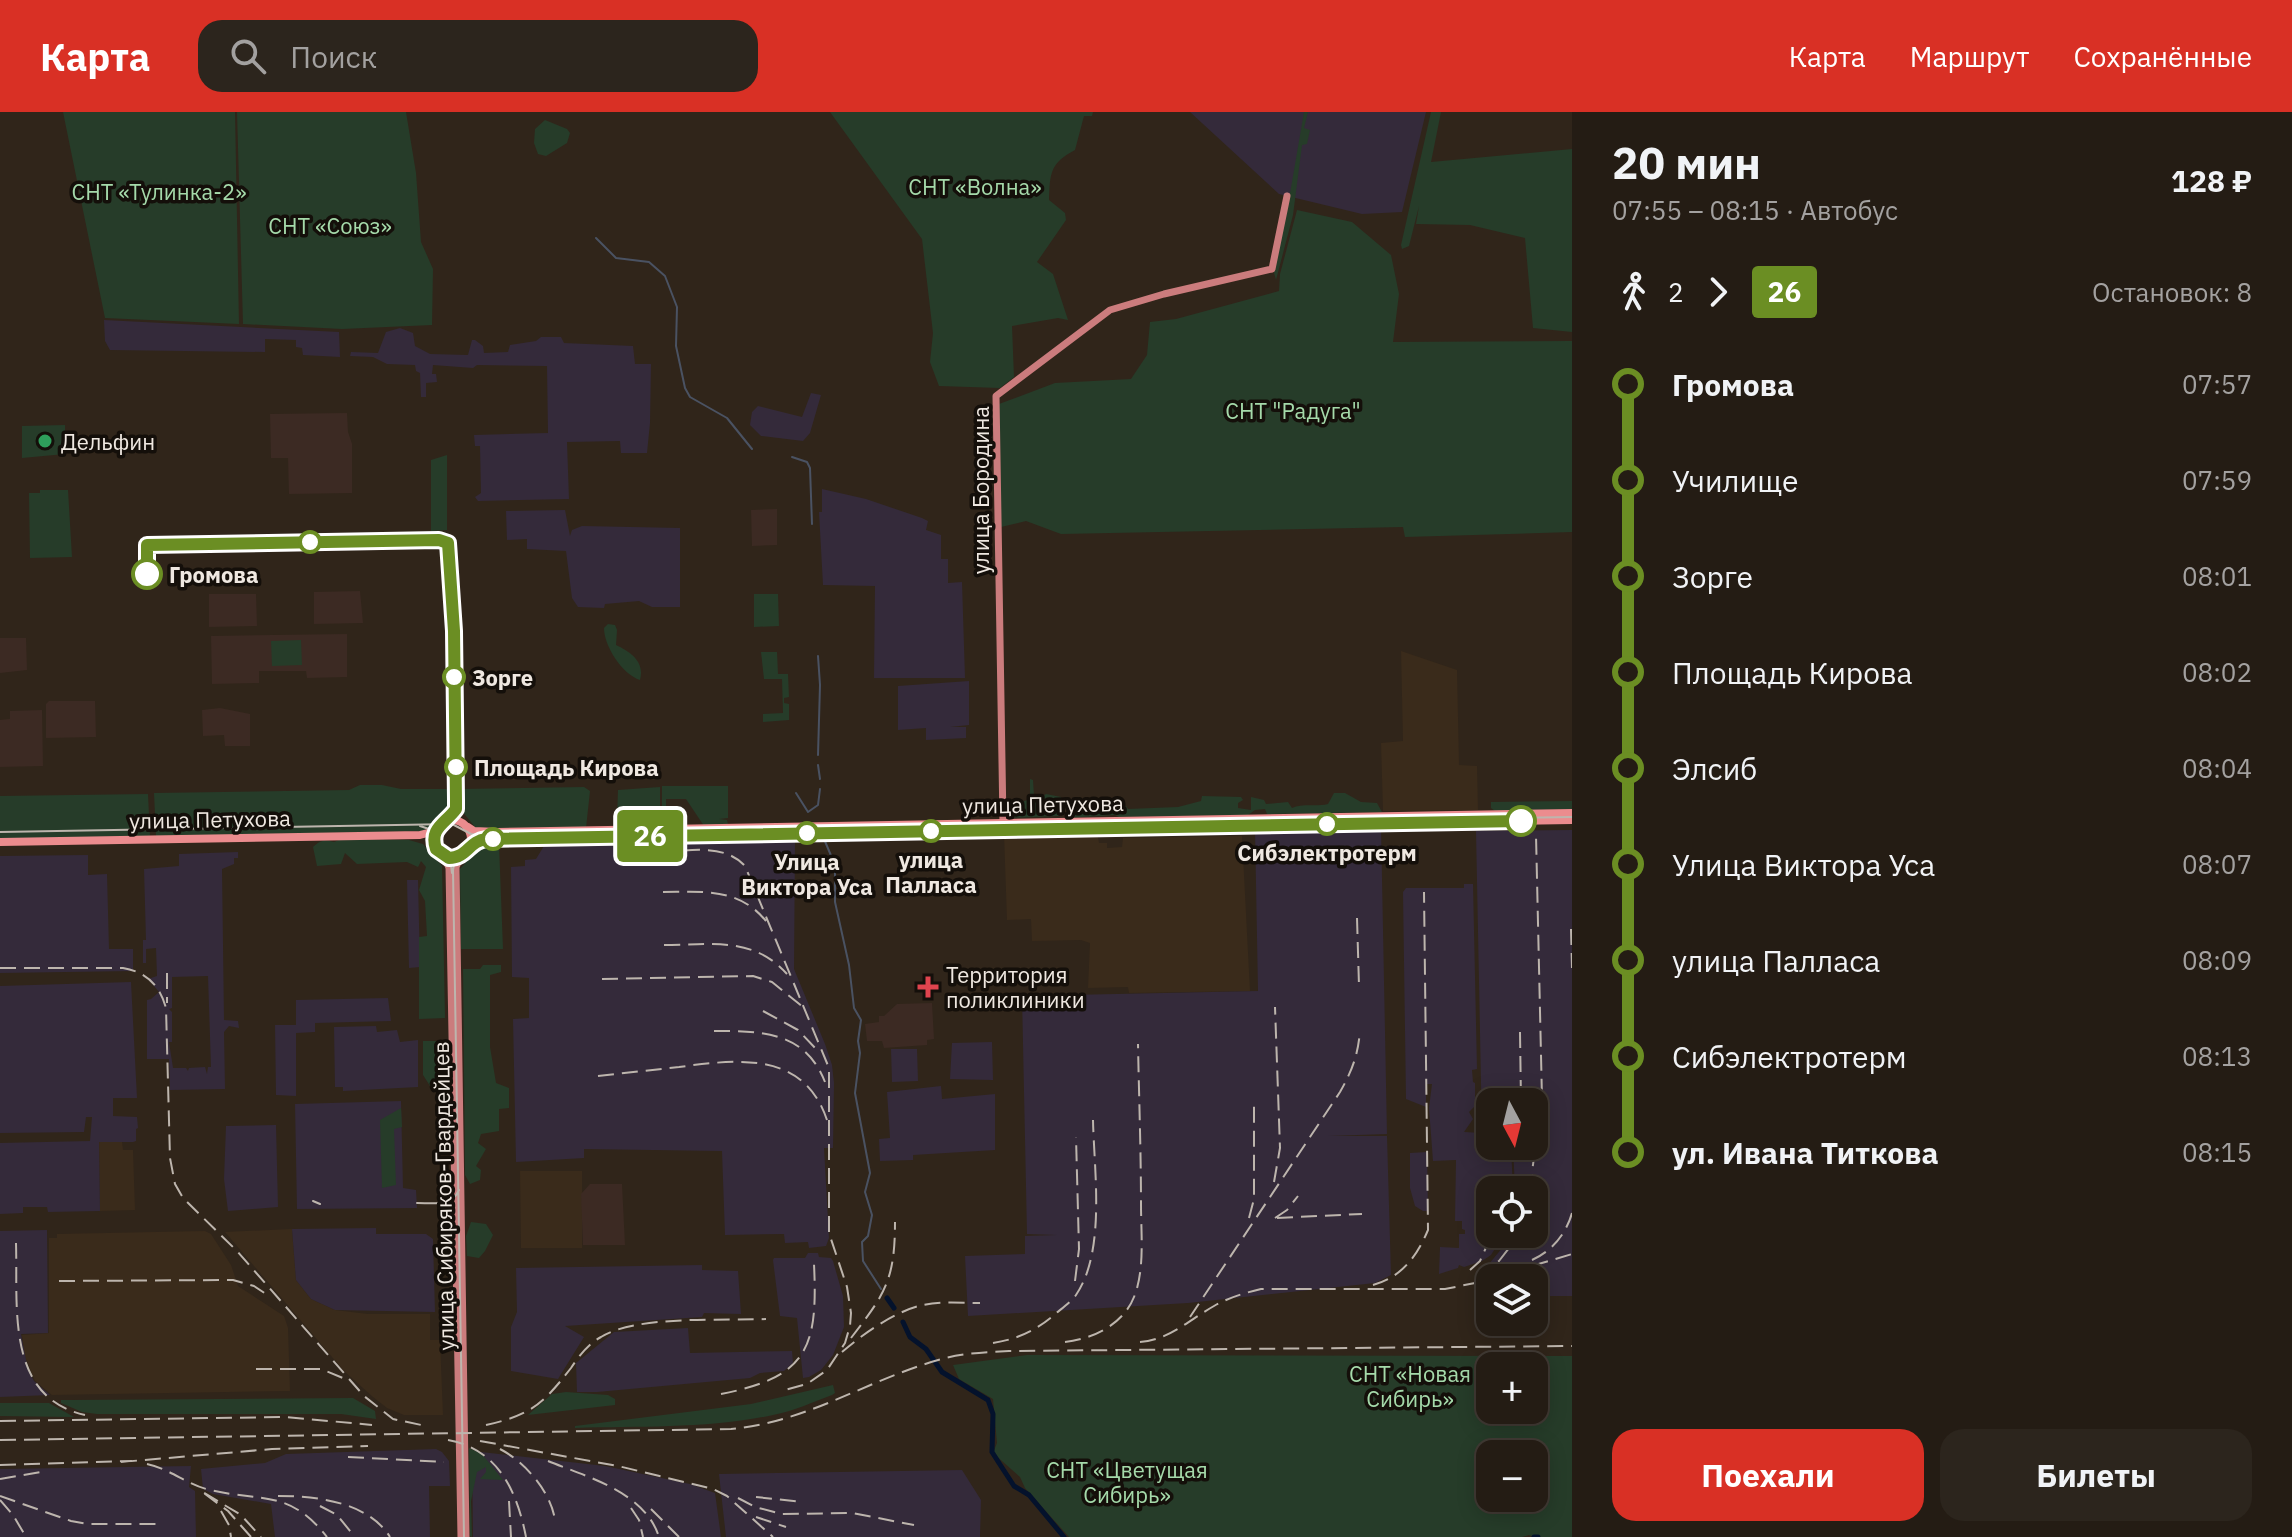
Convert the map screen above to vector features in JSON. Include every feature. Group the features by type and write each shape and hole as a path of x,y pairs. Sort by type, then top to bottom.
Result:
{"highway":[{"name":"улица Петухова","path":"470,845 481,839 1509,818 1572,813"},
{"name":"улица Петухова","path":"1531,817 1572,820"},
{"name":"улица Петухова","path":"468,827 474,831 498,832 1509,818"},
{"path":"420,835 434,844 444,856 461,856 470,845 468,827 454,820 440,824 435,831 434,844"},
{"name":"улица Петухова","path":"0,842 420,835 435,831"}],"main road":[{"name":"улица Бородина","path":"1003,823 996,396 1110,310 1272,269 1287,196"},
{"name":"улица Сибиряков-Гвардейцев","path":"444,856 449,868 454,936 463,1537"},
{"name":"улица Сибиряков-Гвардейцев","path":"453,915 456,867 461,856"}],"shaded area":[{"path":"1190,112 1426,112 1402,212 1362,214 1279,194"},
{"path":"104,320 339,332 340,357 303,355 302,348 296,347 296,340 265,339 265,352 110,350 105,341"},
{"path":"400,328 413,333 415,346 430,354 468,355 472,340 483,346 484,353 508,352 510,345 536,341 541,337 561,337 564,343 633,346 635,364 651,364 647,453 621,453 620,441 567,442 569,499 478,501 475,497 481,493 480,446 475,446 474,435 548,433 547,366 477,365 473,368 433,365 432,374 436,374 437,382 426,383 426,397 421,397 420,373 415,365 387,364 373,357 350,356 351,352 378,353 386,332"},
{"path":"811,393 821,395 810,433 803,441 761,436 750,425 752,412 758,406 802,417"},
{"path":"347,413 352,444 352,493 289,494 288,458 271,458 270,414"},
{"path":"822,489 866,499 922,518 928,521 926,530 941,535 941,559 948,559 948,583 962,582 965,678 874,678 875,586 823,585 819,512 822,512"},
{"path":"777,509 777,545 752,546 751,510"},
{"path":"565,510 570,536 572,530 582,526 680,528 680,607 652,607 639,601 605,604 604,608 578,607 572,598 566,551 527,549 527,539 507,540 506,511"},
{"path":"360,591 363,623 314,624 314,592"},
{"path":"209,594 256,594 257,626 209,627"},
{"path":"347,634 347,677 307,678 306,671 259,671 259,683 212,684 211,636"},
{"path":"0,638 26,638 27,670 0,673"},
{"path":"1401,651 1457,670 1459,765 1477,766 1478,810 1383,811 1381,743 1403,741"},
{"path":"969,681 969,725 950,727 966,727 966,738 926,740 926,728 898,730 898,686"},
{"path":"49,701 95,701 96,737 46,738 46,704"},
{"path":"220,708 250,714 250,746 225,746 224,735 203,736 202,710"},
{"path":"42,710 43,766 0,767 0,720 10,719 10,711"},
{"name":"Сибэлектротерм","path":"1381,827 1387,1134 1328,1136 1387,1136 1391,1275 1375,1283 1188,1303 968,1316 965,1256 1025,1254 1025,1236 1057,1235 1027,1234 1022,996 1258,991 1255,830"},
{"path":"1572,830 1572,1296 1548,1296 1548,1264 1489,1264 1502,1248 1548,1248 1548,1176 1514,1176 1514,1160 1548,1160 1548,1088 1481,1088 1476,831"},
{"path":"1095,833 1099,843 1107,843 1107,848 1122,847 1123,838 1242,836 1250,991 1129,993 1128,987 1088,988 1090,943 1081,940 1032,941 1031,919 1007,920 1004,834"},
{"path":"795,841 794,969 825,1044 834,1083 833,1148 824,1148 829,1238 826,1246 809,1248 808,1242 785,1243 784,1234 725,1235 722,1151 584,1149 584,1158 516,1162 513,1019 529,1018 529,978 512,977 511,867 525,866 525,860 536,859 544,846"},
{"path":"238,852 234,864 222,869 224,1020 238,1021 239,1028 229,1026 224,1032 225,1089 170,1090 169,1059 147,1059 147,1000 159,992 148,979 157,976 156,948 146,949 146,963 143,963 143,940 146,940 144,869 179,866 179,854","holes":["208,976 211,1067 208,1067 207,1074 205,1067 189,1068 188,1071 186,1068 173,1068 169,1042 172,1042 172,1012 169,1009 172,1008 172,977"]},
{"path":"88,855 88,875 107,874 109,949 133,949 133,971 0,973 0,856"},
{"path":"407,880 418,880 420,967 409,968"},
{"path":"1464,884 1473,884 1477,1069 1472,1070 1475,1106 1469,1112 1473,1119 1464,1132 1476,1133 1476,1160 1512,1160 1512,1176 1476,1176 1476,1248 1495,1248 1491,1255 1482,1261 1464,1267 1459,1265 1439,1274 1440,1247 1459,1248 1459,1234 1465,1234 1465,1230 1462,1229 1462,1221 1455,1221 1456,1160 1433,1161 1429,1108 1432,1084 1426,1084 1426,1107 1406,1099 1403,892 1406,888 1464,888"},
{"path":"131,982 137,1098 113,1098 113,1116 137,1117 138,1128 136,1141 99,1142 100,1211 48,1212 47,1207 23,1207 23,1213 0,1214 0,1143 90,1141 92,1117 86,1117 84,1132 0,1133 0,986"},
{"path":"388,998 391,1021 315,1023 315,1032 296,1033 296,1096 276,1095 275,1025 296,1025 296,1000"},
{"path":"932,1003 934,1039 927,1040 927,1045 884,1048 882,1041 867,1041 865,1024 879,1022 879,1016 884,1016 897,1004"},
{"path":"376,1026 377,1032 397,1030 400,1042 418,1040 418,1087 343,1091 343,1087 335,1087 334,1027"},
{"path":"992,1042 993,1080 950,1079 952,1043"},
{"path":"891,1049 917,1049 918,1081 892,1082"},
{"path":"941,1086 942,1099 995,1094 995,1150 913,1155 913,1160 880,1161 879,1139 890,1138 887,1092"},
{"path":"401,1101 403,1188 416,1190 417,1208 297,1209 295,1104"},
{"path":"276,1125 278,1207 228,1211 224,1179 226,1126"},
{"path":"99,1142 122,1142 123,1150 133,1150 135,1210 100,1211"},
{"path":"1427,1152 1428,1211 1423,1211 1415,1206 1410,1188 1410,1153"},
{"path":"520,1171 582,1171 582,1248 521,1248"},
{"path":"590,1184 622,1184 625,1245 583,1245 581,1194"},
{"path":"376,1228 376,1234 426,1234 433,1239 435,1312 335,1310 311,1299 296,1280 292,1229"},
{"path":"292,1229 296,1280 311,1299 335,1310 368,1314 430,1314 430,1340 440,1340 443,1415 404,1415 387,1408 373,1397 344,1371 225,1232"},
{"path":"47,1230 48,1333 21,1334 28,1370 34,1381 50,1395 0,1397 0,1231"},
{"path":"205,1231 211,1234 231,1265 238,1286 284,1316 288,1328 290,1391 52,1395 35,1381 25,1357 22,1335 49,1333 49,1238 57,1238 57,1234"},
{"path":"808,1253 818,1253 819,1257 833,1261 843,1296 844,1327 833,1355 821,1370 803,1378 797,1318 780,1316 773,1260 805,1258"},
{"path":"702,1265 702,1270 738,1271 741,1314 704,1313 702,1317 565,1326 584,1337 558,1379 511,1371 511,1327 517,1312 516,1268"},
{"path":"688,1328 690,1353 792,1351 793,1363 784,1371 760,1373 750,1378 577,1392 576,1363 614,1332"},
{"path":"436,1449 449,1461 450,1486 429,1486 430,1537 275,1537 271,1504 213,1494 203,1489 201,1469 265,1463 286,1454"},
{"path":"472,1451 605,1466 690,1484 715,1493 721,1537 473,1537"},
{"path":"191,1466 189,1487 195,1491 196,1537 0,1537 0,1469"},
{"path":"962,1470 981,1500 980,1537 726,1537 719,1474"}],"green space":[{"name":"СНТ «Тулинка-2»","path":"63,112 235,112 239,324 105,318"},
{"name":"СНТ «Союз»","path":"237,112 406,112 416,173 421,242 433,269 432,325 342,329 243,324"},
{"name":"СНТ «Волна»","path":"830,112 1093,112 1092,116 1084,116 1075,150 1056,164 1053,170 1049,200 1065,213 1066,220 1037,262 1053,274 1068,320 1058,318 1012,326 1014,377 1000,388 939,386 930,362 933,333 922,239"},
{"path":"1304,112 1308,112 1304,128 1310,130 1307,144 1302,145 1293,215 1276,280 1273,269"},
{"path":"1431,112 1441,112 1431,162 1572,149 1572,332 1533,328 1525,238 1470,225 1416,224 1419,206 1409,246 1402,249"},
{"path":"545,120 570,133 567,143 546,156 538,154 534,143 535,129"},
{"name":"СНТ \"Радуга\"","path":"1297,210 1352,222 1391,255 1399,294 1393,342 1572,341 1572,532 1405,537 1403,527 1061,534 1026,521 1001,527 999,404 1055,383 1131,379 1147,355 1150,322 1176,319 1279,291 1280,274"},
{"path":"65,425 65,454 22,458 22,426"},
{"path":"447,455 447,530 431,531 431,460"},
{"path":"40,490 68,490 72,557 30,558 29,493 40,493"},
{"path":"754,594 778,594 779,626 754,627"},
{"path":"608,624 615,625 617,630 616,645 632,654 639,663 640,680 621,666 611,651 604,628"},
{"path":"301,640 302,665 272,666 271,641"},
{"path":"761,652 777,652 778,674 788,674 789,697 784,698 784,703 789,704 789,720 763,722 763,714 783,713 782,679 764,679"},
{"path":"1030,779 1033,780 1034,796 1041,798 1046,794 1061,797 1061,803 1056,805 1061,808 1059,816 1007,818 1010,806 1030,799"},
{"path":"360,785 452,789 455,802 435,826 425,831 156,836 154,793 349,790"},
{"path":"662,786 728,786 728,818 719,819 727,820 728,824 704,826 686,799 666,799 666,820 662,820"},
{"path":"584,787 590,791 586,828 476,828 460,809 460,789"},
{"path":"660,787 660,820 617,820 618,790"},
{"path":"1334,793 1345,793 1361,802 1377,803 1382,812 1267,814 1265,809 1248,815 1067,818 1072,811 1100,810 1102,806 1126,806 1128,809 1178,807 1201,801 1202,796 1241,797 1243,800 1238,803 1238,808 1251,810 1251,797 1264,800 1266,804 1288,802 1292,808 1328,804"},
{"path":"148,794 150,836 0,839 0,796"},
{"path":"1572,801 1572,809 1495,811 1491,808 1491,802"},
{"path":"728,836 729,840 745,840 744,843 546,846 549,840"},
{"path":"409,840 423,844 442,866 445,1018 419,1019 419,937 427,936 425,901 419,890 426,867 421,861 418,867 407,862 357,864 345,853 341,864 317,866 313,847 323,841"},
{"path":"482,844 499,844 503,949 461,949 460,869"},
{"path":"483,965 501,965 501,972 490,975 490,1047 496,1083 509,1088 509,1108 499,1109 499,1131 481,1134 478,1143 486,1149 476,1166 481,1170 480,1180 470,1184 465,1175 463,969 480,969"},
{"path":"423,1041 446,1041 447,1089 432,1089 423,1075"},
{"path":"401,1108 402,1127 394,1129 396,1185 382,1188 380,1120"},
{"path":"471,1222 486,1224 493,1235 479,1258 467,1256 466,1236"},
{"path":"1027,1355 1476,1356 1476,1424 1548,1424 1548,1356 1572,1356 1572,1537 1069,1537 1025,1488 1020,1477 993,1453 997,1443 993,1399 959,1379 953,1365"},
{"path":"833,1385 835,1393 832,1395 788,1411 749,1419 675,1426 575,1428 751,1404"},
{"path":"552,1394 608,1395 615,1399 615,1405 528,1415"},
{"path":"353,1398 375,1411 376,1419 341,1414 97,1414 82,1412 61,1403 61,1400"},
{"path":"0,1403 49,1403 74,1417 0,1416"},
{"path":"469,1448 482,1454 503,1480 480,1479 486,1467 477,1472 471,1501 472,1537 470,1536"}],"waterway":[{"path":"596,238 616,258 649,262 665,276 677,307 676,346 685,388 690,397 727,418 752,449"},
{"path":"792,457 807,462 810,468 812,524"},
{"path":"818,656 818,755"},
{"path":"818,765 820,779"},
{"path":"796,793 808,812 818,805 820,789"},
{"path":"824,839 835,865 835,902 849,965 854,1008 861,1020 855,1093 870,1173 865,1192 872,1215 868,1236 862,1242 863,1261 881,1289"},
{"path":"887,1298 894,1308"},
{"path":"903,1322 910,1337 926,1349 942,1372 988,1400 993,1414 992,1452 1014,1486 1029,1495 1064,1537"}],"tram line":[{"path":"464,1537 453,870 455,860 465,846 488,837 507,836 1572,817"},
{"path":"0,832 452,824 471,834 484,835"},
{"path":"420,826 435,831 452,873"},
{"path":"417,1203 447,1202 459,1190"},
{"path":"313,1201 320,1204"}],"railway":[{"path":"1532,1176 1542,1099 1536,835"},
{"path":"660,852 717,851 745,866 829,1068 829,1233 847,1287 850,1326 845,1343 827,1370 807,1384 785,1390"},
{"path":"663,892 706,892 732,897 744,902 766,921"},
{"path":"1373,1285 1400,1271 1419,1248 1428,1230 1424,892"},
{"path":"1357,918 1359,986"},
{"path":"1571,929 1572,968"},
{"path":"664,945 715,944 746,948 760,953 787,974"},
{"path":"0,968 123,968 151,981 166,1008 170,1158 175,1184 183,1198 237,1251 364,1396 393,1419 426,1426"},
{"path":"167,973 167,1003"},
{"path":"602,979 753,976 772,982 803,1007"},
{"path":"1274,1182 1280,1148 1275,1007"},
{"path":"763,1011 798,1030 817,1050"},
{"path":"714,1031 780,1037 806,1053 825,1082"},
{"path":"1190,1317 1340,1092 1354,1063 1360,1031"},
{"path":"1520,1032 1521,1088"},
{"path":"1065,1342 1086,1338 1114,1323 1129,1307 1137,1286 1142,1240 1138,1044"},
{"path":"598,1076 724,1062 766,1065 786,1071 802,1081 816,1098 827,1120"},
{"path":"1249,1218 1254,1199 1254,1103"},
{"path":"993,1343 1018,1337 1047,1321 1074,1298 1085,1277 1095,1234 1093,1120"},
{"path":"1075,1281 1079,1249 1076,1137"},
{"path":"1275,1218 1287,1210 1298,1196"},
{"path":"1532,1260 1557,1241 1572,1213"},
{"path":"1277,1218 1362,1214"},
{"path":"851,1338 886,1285 893,1258 895,1222"},
{"path":"16,1243 18,1321 21,1346 29,1370 41,1390 59,1405 85,1415"},
{"path":"1470,1270 1480,1261 1486,1248"},
{"path":"1494,1264 1509,1248"},
{"path":"1140,1342 1160,1338 1219,1303 1261,1289 1445,1289 1572,1254"},
{"path":"721,1394 773,1378 790,1368 802,1354 813,1317 814,1264"},
{"path":"59,1281 233,1280 254,1286 269,1296"},
{"path":"842,1352 880,1324 912,1308 937,1303 980,1303"},
{"path":"486,1425 514,1417 535,1406 552,1391 588,1347 616,1330 657,1322 766,1319"},
{"path":"0,1440 731,1429 786,1418 915,1367 976,1353 1572,1346"},
{"path":"256,1369 321,1369 343,1378"},
{"path":"0,1421 286,1417 372,1425"},
{"path":"448,1440 480,1452 502,1475 511,1488 526,1537"},
{"path":"480,1441 618,1466 713,1489 727,1496 773,1537"},
{"path":"121,1462 272,1449 368,1446"},
{"path":"500,1449 519,1462 535,1479 553,1509 555,1520"},
{"path":"348,1457 444,1462"},
{"path":"0,1465 132,1461"},
{"path":"548,1461 597,1480 628,1497 652,1521 659,1537"},
{"path":"147,1464 210,1490 287,1504 300,1511 327,1537"},
{"path":"0,1479 47,1471"},
{"path":"251,1537 228,1511 201,1491 241,1515 261,1537"},
{"path":"0,1496 88,1524 163,1524"},
{"path":"278,1496 309,1497 340,1503 369,1516 390,1537"},
{"path":"756,1497 803,1502"},
{"path":"738,1498 755,1507 782,1514 852,1513 914,1525"},
{"path":"0,1500 26,1537"},
{"path":"509,1501 511,1537"},
{"path":"320,1506 337,1515 355,1537"},
{"path":"631,1508 639,1520 643,1537"},
{"path":"651,1509 679,1537"},
{"path":"221,1511 229,1525 231,1537"},
{"path":"756,1517 786,1527"}],"bus line":[{"name":"26","path":"147,574 147,545 446,541 451,553 454,631 456,809 440,824 433,839 436,849 449,858 461,856 470,845 481,839 1521,821"}],"place":[{"name":"Дельфин","path":"45,441"},
{"name":"Громова","path":"147,574"},
{"name":"Зорге","path":"454,677"},
{"name":"Площадь Кирова","path":"456,767"},
{"name":"Сибэлектротерм","path":"1327,824"},
{"name":"улица Палласа","path":"931,831"},
{"name":"Улица Виктора Уса","path":"807,833"},
{"name":"Территория поликлиники","path":"928,987"}],"park label":[{"name":"СНТ «Новая Сибирь»","path":"1410,1386"},
{"name":"СНТ «Цветущая Сибирь»","path":"1127,1482"}]}
